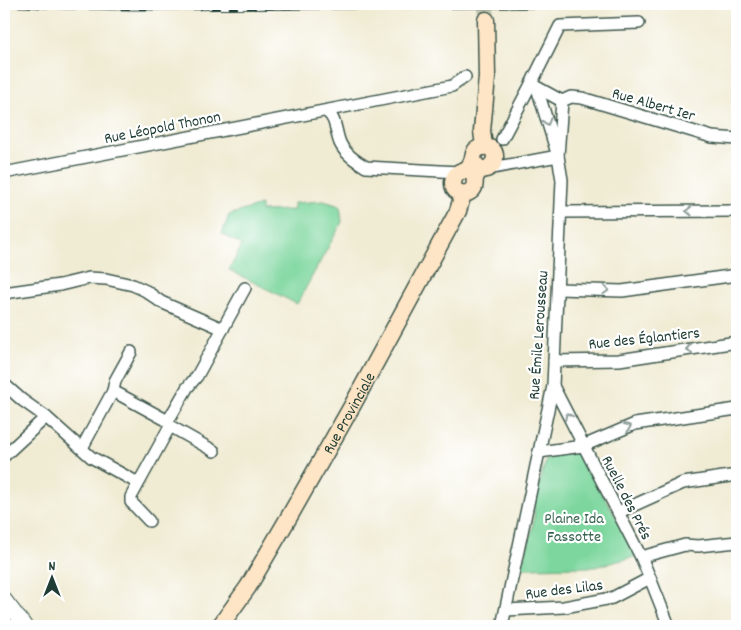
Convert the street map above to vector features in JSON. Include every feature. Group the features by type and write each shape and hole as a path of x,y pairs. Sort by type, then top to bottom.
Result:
{"main road":[{"path":"486,20 487,77 482,131 494,146"},
{"name":"Rue Provinciale","path":"220,626 248,587 352,406 458,212 470,174 492,166 495,160 494,146"}],"street":[{"path":"510,164 494,146 534,86 560,26 639,23"},
{"name":"Rue Léopold Thonon","path":"4,173 452,86 465,78"},
{"path":"534,86 562,101"},
{"path":"326,111 332,116 341,145 346,153 357,162 366,166 385,169 437,170 470,174 510,164 558,156 534,86"},
{"name":"Rue Albert Ier","path":"562,101 572,97 582,98 712,137 737,139"},
{"name":"Rue Émile Lerousseau","path":"502,626 554,386 562,180 558,156 562,101"},
{"path":"561,212 737,211"},
{"path":"558,289 622,290 737,275"},
{"path":"4,293 60,285 89,278 106,278 140,288 161,302 223,329"},
{"path":"149,521 131,502 131,497 187,388 197,376 245,288"},
{"name":"Rue des Églantiers","path":"554,361 619,360 737,342"},
{"path":"82,448 113,391 115,381 131,352"},
{"path":"4,384 46,417 91,457 138,483"},
{"name":"Ruelle des Prés","path":"554,386 641,557 669,626"},
{"path":"113,391 214,451"},
{"path":"539,452 583,446 635,424 737,409"},
{"path":"4,456 46,417"},
{"path":"619,512 683,484 737,475"},
{"path":"641,557 685,545 698,546 737,542"},
{"name":"Rue des Lilas","path":"506,610 564,607 612,598 650,578"},
{"path":"4,599 25,626"}],"green space":[{"path":"324,201 340,206 342,222 297,304 229,270 242,245 222,234 229,215 261,205 261,211 294,210 294,203"},
{"name":"Plaine Ida Fassotte","path":"572,452 581,456 638,556 595,567 520,568 534,521 534,505 546,459 550,456"}],"tunnel":[{"path":"485,4 486,20"}],"railway":[{"path":"4,4 134,8 737,5"}]}
